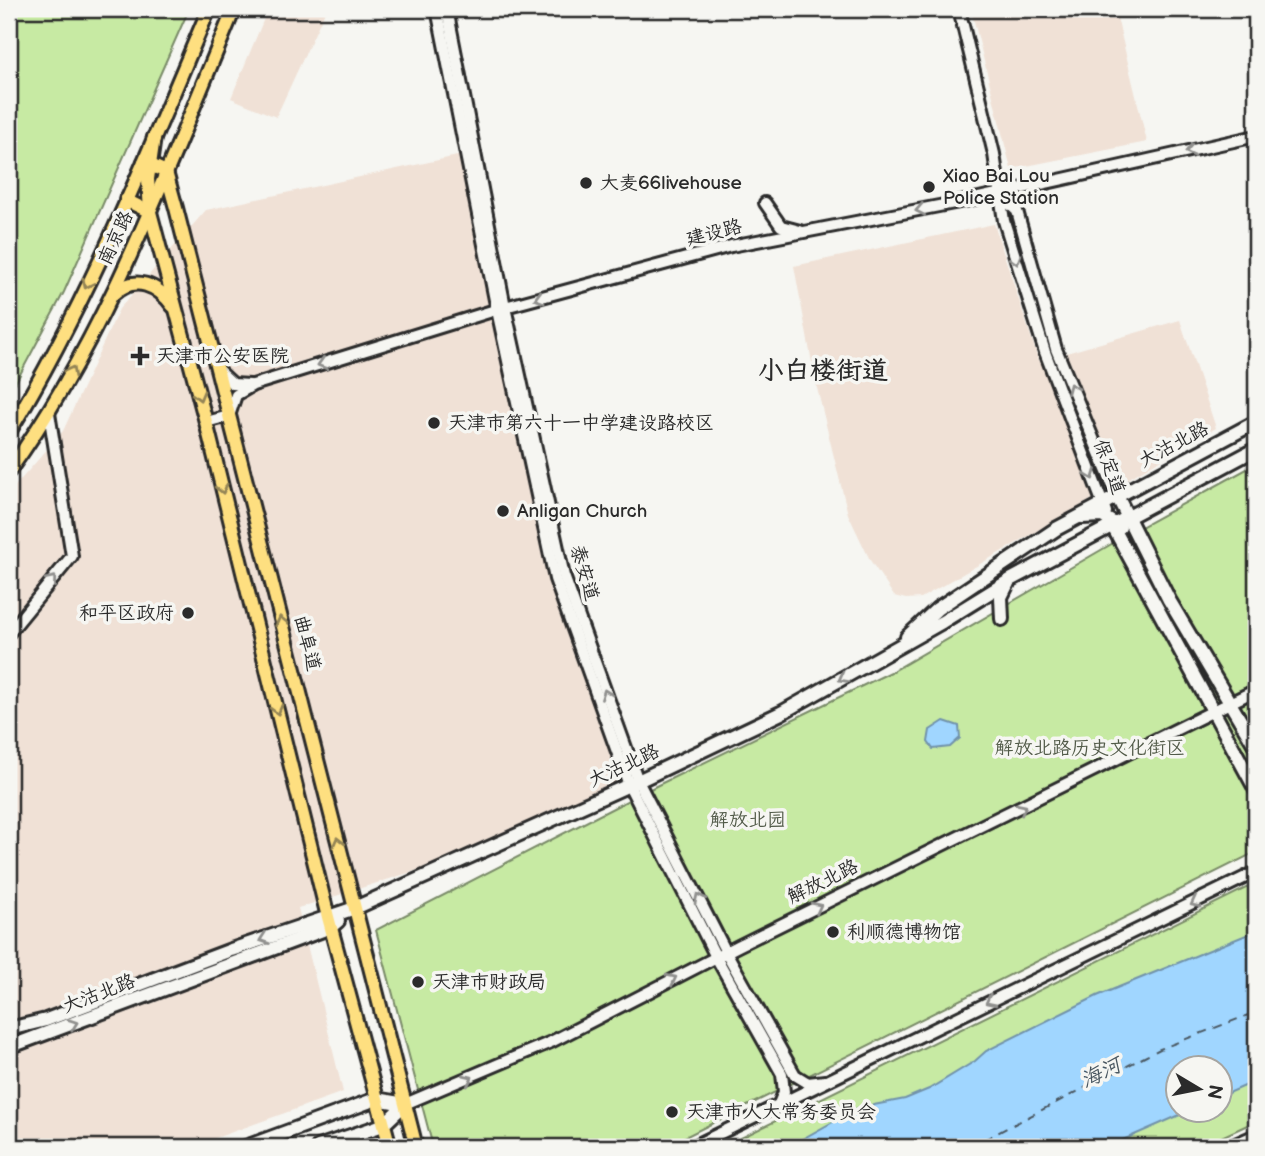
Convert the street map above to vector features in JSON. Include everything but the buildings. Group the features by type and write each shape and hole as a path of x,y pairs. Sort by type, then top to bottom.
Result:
{"main road":[{"path":"209,9 154,137 146,163 150,212 206,422 330,922 390,1147"},
{"name":"南京路","path":"9,471 49,413 150,212 234,9"},
{"path":"176,208 174,180 178,141"},
{"path":"146,163 166,172"},
{"name":"南京路","path":"9,432 54,353 146,163"},
{"name":"曲阜道","path":"166,172 416,1147"},
{"path":"126,200 150,212"},
{"path":"107,300 128,285 146,284 163,294 177,313"},
{"name":"大沽北路","path":"902,643 937,609 1070,521 1256,422"},
{"name":"大沽北路","path":"9,1047 330,922 355,908 634,783 781,713 1010,580 1118,520 1256,449"},
{"path":"1118,520 1148,480"},
{"name":"保定道","path":"1116,496 1118,520 1141,550 1256,747"},
{"path":"1141,550 1139,523 1152,503"},
{"path":"1070,521 1089,515 1118,520"},
{"path":"1118,520 1128,556 1256,790"},
{"path":"1002,619 1001,597 1010,580"},
{"name":"大沽北路","path":"9,1029 46,1020 231,950 330,922"},
{"path":"246,1147 376,1100 405,1104"},
{"name":"解放北路","path":"318,1147 383,1125 405,1104"},
{"path":"1231,1147 1256,1136"}],"street":[{"name":"泰安道","path":"437,9 501,308 564,576 634,783 782,1074 784,1086 779,1104"},
{"name":"泰安道","path":"447,9 501,308"},
{"name":"保定道","path":"959,9 994,154 1004,220 1045,352 1102,504 1118,520"},
{"name":"建设路","path":"253,385 501,308 732,246 999,194 1256,136"},
{"name":"保定道","path":"999,194 1017,211 1056,349 1116,496"},
{"path":"765,203 781,226 810,232"},
{"path":"217,369 233,384 253,385"},
{"path":"206,422 229,416 236,395 253,385"},
{"path":"9,633 72,556 49,413"},
{"name":"解放北路","path":"405,1104 551,1042 721,954 1256,690"},
{"path":"1188,724 1207,723 1227,736"},
{"path":"692,1147 1256,873"},
{"path":"742,980 739,957 756,937"},
{"name":"泰安道","path":"721,954 742,980 795,1075 808,1083 825,1081"}],"shaded area":[{"path":"268,9 326,9 276,117 231,98"},
{"path":"971,9 1115,9 1147,142 1011,169"},
{"path":"471,153 562,581 633,780 440,863 298,908 343,1092 191,1147 9,1147 9,493 63,431 119,309 206,210"},
{"path":"994,224 1039,361 1180,320 1216,428 921,598 906,599 894,596 870,560 848,514 816,384 794,266"}],"green space":[{"path":"9,9 189,9 64,292 9,395"},
{"name":"解放北路历史文化街区","path":"1256,464 1256,852 665,1147 433,1147 376,930 656,786 893,671 1139,528"},
{"path":"1256,883 1256,1121 1200,1147 723,1147"}],"water":[{"path":"944,721 959,726 960,738 950,747 933,749 928,742 930,730"},
{"name":"海河","path":"1256,931 1256,1081 1234,1091 1234,1054 1164,1054 1164,1122 1107,1147 788,1147 858,1108 905,1099 929,1089 975,1061 986,1051 1097,996"}],"ferry route":[{"path":"970,1147 1160,1049 1256,1012"}],"place":[{"name":"大麦66livehouse","path":"586,183"},
{"name":"Xiao Bai Lou Police Station","path":"929,187"},
{"name":"天津市公安医院","path":"140,356"},
{"name":"天津市第六十一中学建设路校区","path":"434,423"},
{"name":"Anligan Church","path":"503,511"},
{"name":"和平区政府","path":"188,613"},
{"name":"利顺德博物馆","path":"833,932"},
{"name":"天津市财政局","path":"418,982"},
{"name":"天津市人大常务委员会","path":"672,1112"}],"district":[{"name":"小白楼街道","path":"823,371"}],"park label":[{"name":"解放北园","path":"748,820"}]}
